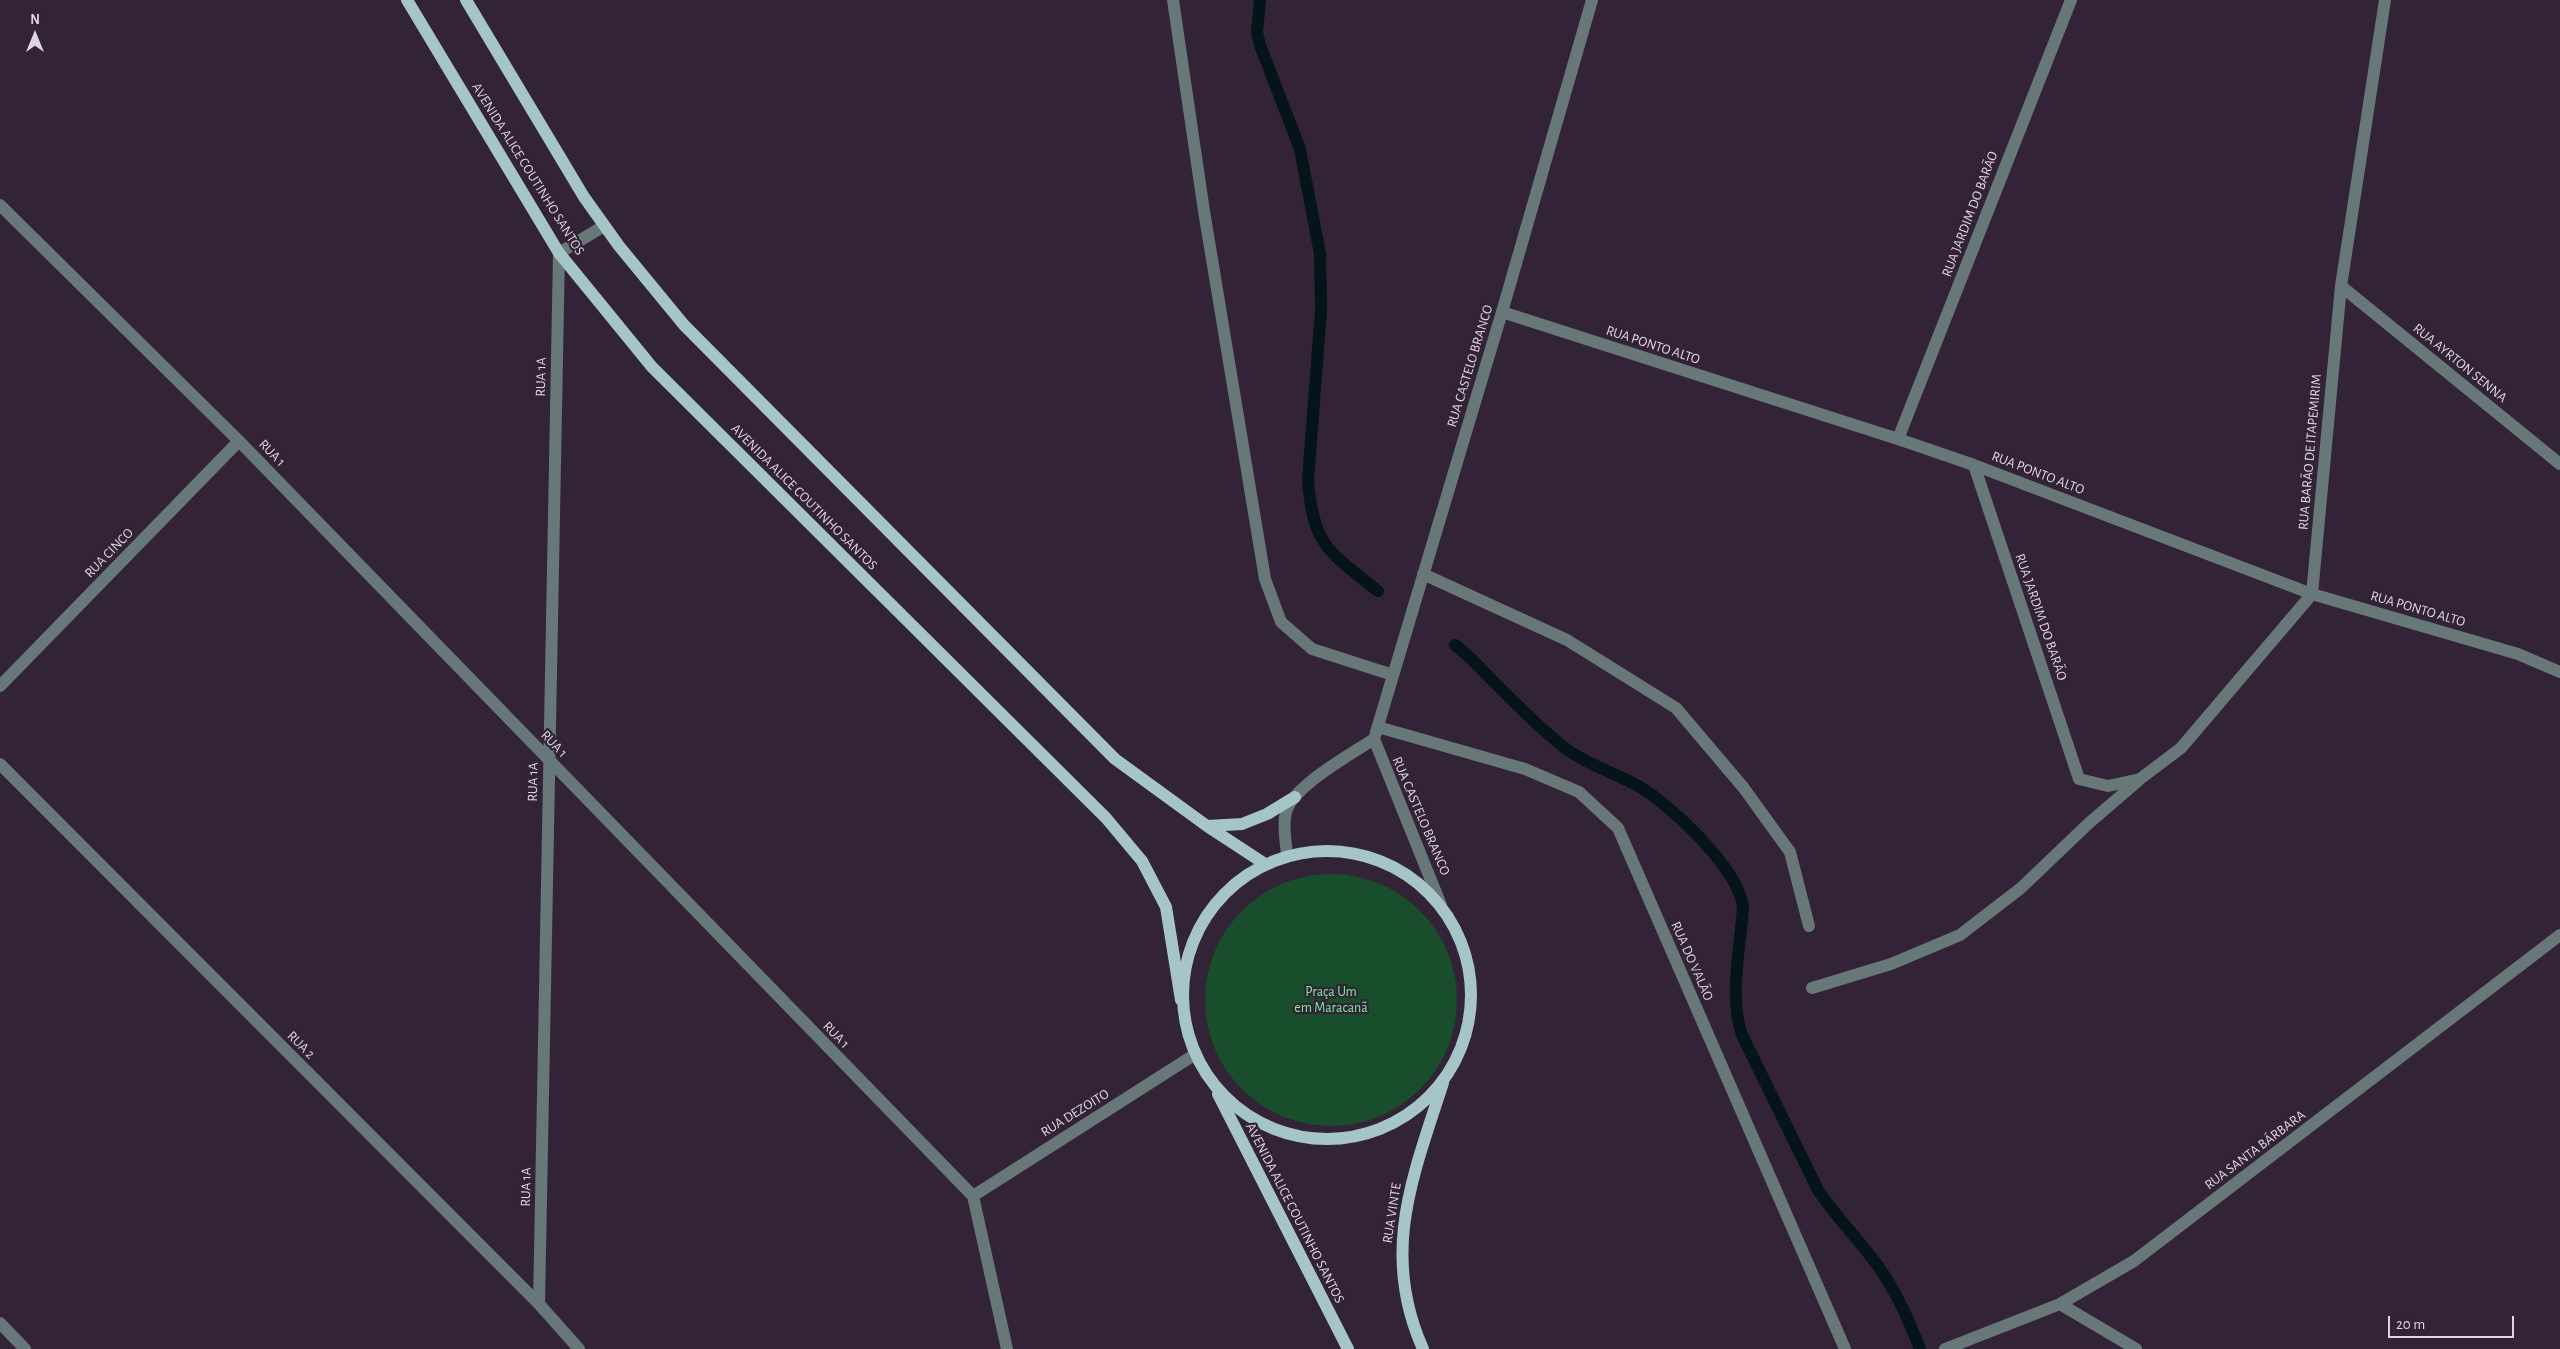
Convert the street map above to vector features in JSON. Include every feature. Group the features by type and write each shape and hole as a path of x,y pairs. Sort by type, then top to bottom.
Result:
{"main road":[{"name":"AVENIDA ALICE COUTINHO SANTOS","path":"407,0 559,253 652,367 1106,818 1136,854 1166,907 1181,1000 1194,1055 1216,1090 1348,1349"},
{"path":"466,0 584,197 604,226 684,325 1115,759 1207,826 1265,864"},
{"path":"1207,826 1242,824 1267,814 1295,797"},
{"path":"1181,1000 1190,945 1220,897 1265,864 1287,856 1344,851 1398,868 1441,905 1469,962 1470,1025 1443,1083 1405,1118 1357,1137 1305,1139 1256,1122 1216,1090"},
{"name":"RUA VINTE","path":"1424,1349 1412,1322 1401,1254 1410,1188 1443,1083"}],"street":[{"path":"1173,0 1204,210 1265,579 1281,622 1312,649 1393,675"},
{"name":"RUA CASTELO BRANCO","path":"1441,905 1376,733 1502,312 1592,0"},
{"name":"RUA JARDIM DO BARÃO","path":"1898,439 2071,0"},
{"name":"RUA BARÃO DE ITAPEMIRIM","path":"2312,594 2341,286 2385,0"},
{"name":"RUA 1","path":"0,205 239,440 972,1196"},
{"path":"559,253 604,226"},
{"name":"RUA 1A","path":"539,1304 559,253"},
{"name":"RUA AYRTON SENNA","path":"2341,286 2560,464"},
{"name":"RUA PONTO ALTO","path":"1502,312 1898,439 1974,465 2312,594 2518,654 2560,672"},
{"name":"RUA CINCO","path":"0,686 239,440"},
{"name":"RUA JARDIM DO BARÃO","path":"1974,465 2079,779 2108,786 2140,779"},
{"path":"1423,574 1567,640 1676,708 1744,787 1790,852 1809,926"},
{"path":"1812,988 1891,964 1960,936 2020,888 2089,823 2140,779 2181,748 2312,594"},
{"path":"1287,856 1285,826 1287,809 1295,797 1325,771 1376,733"},
{"name":"RUA DO VALÃO","path":"1376,733 1525,769 1579,792 1618,828 1845,1349"},
{"name":"RUA 2","path":"0,764 539,1304 579,1349"},
{"name":"RUA SANTA BÁRBARA","path":"1948,1348 2060,1304 2134,1261 2560,935"},
{"name":"RUA DEZOITO","path":"972,1196 1194,1055"},
{"path":"972,1196 1007,1349"},
{"path":"2060,1304 2136,1349"},
{"path":"0,1324 25,1349"}],"green space":[{"name":"Praça Um em Maracanã","path":"1319,874 1343,874 1379,883 1411,902 1429,920 1448,952 1452,963 1457,988 1455,1025 1448,1048 1429,1080 1411,1098 1379,1117 1368,1121 1343,1126 1319,1126 1283,1117 1251,1098 1233,1080 1214,1048 1210,1037 1205,1012 1205,988 1214,952 1233,920 1251,902 1283,883 1294,879"}],"waterway":[{"path":"1260,0 1257,32 1260,45 1300,149 1320,254 1321,310 1308,480 1310,502 1319,534 1326,546 1378,591"},
{"path":"1455,645 1536,723 1565,748 1640,787 1669,809 1702,840 1718,858 1730,876 1739,893 1743,908 1736,988 1738,1020 1742,1035 1818,1190 1832,1210 1871,1256 1891,1285 1920,1349"}]}
